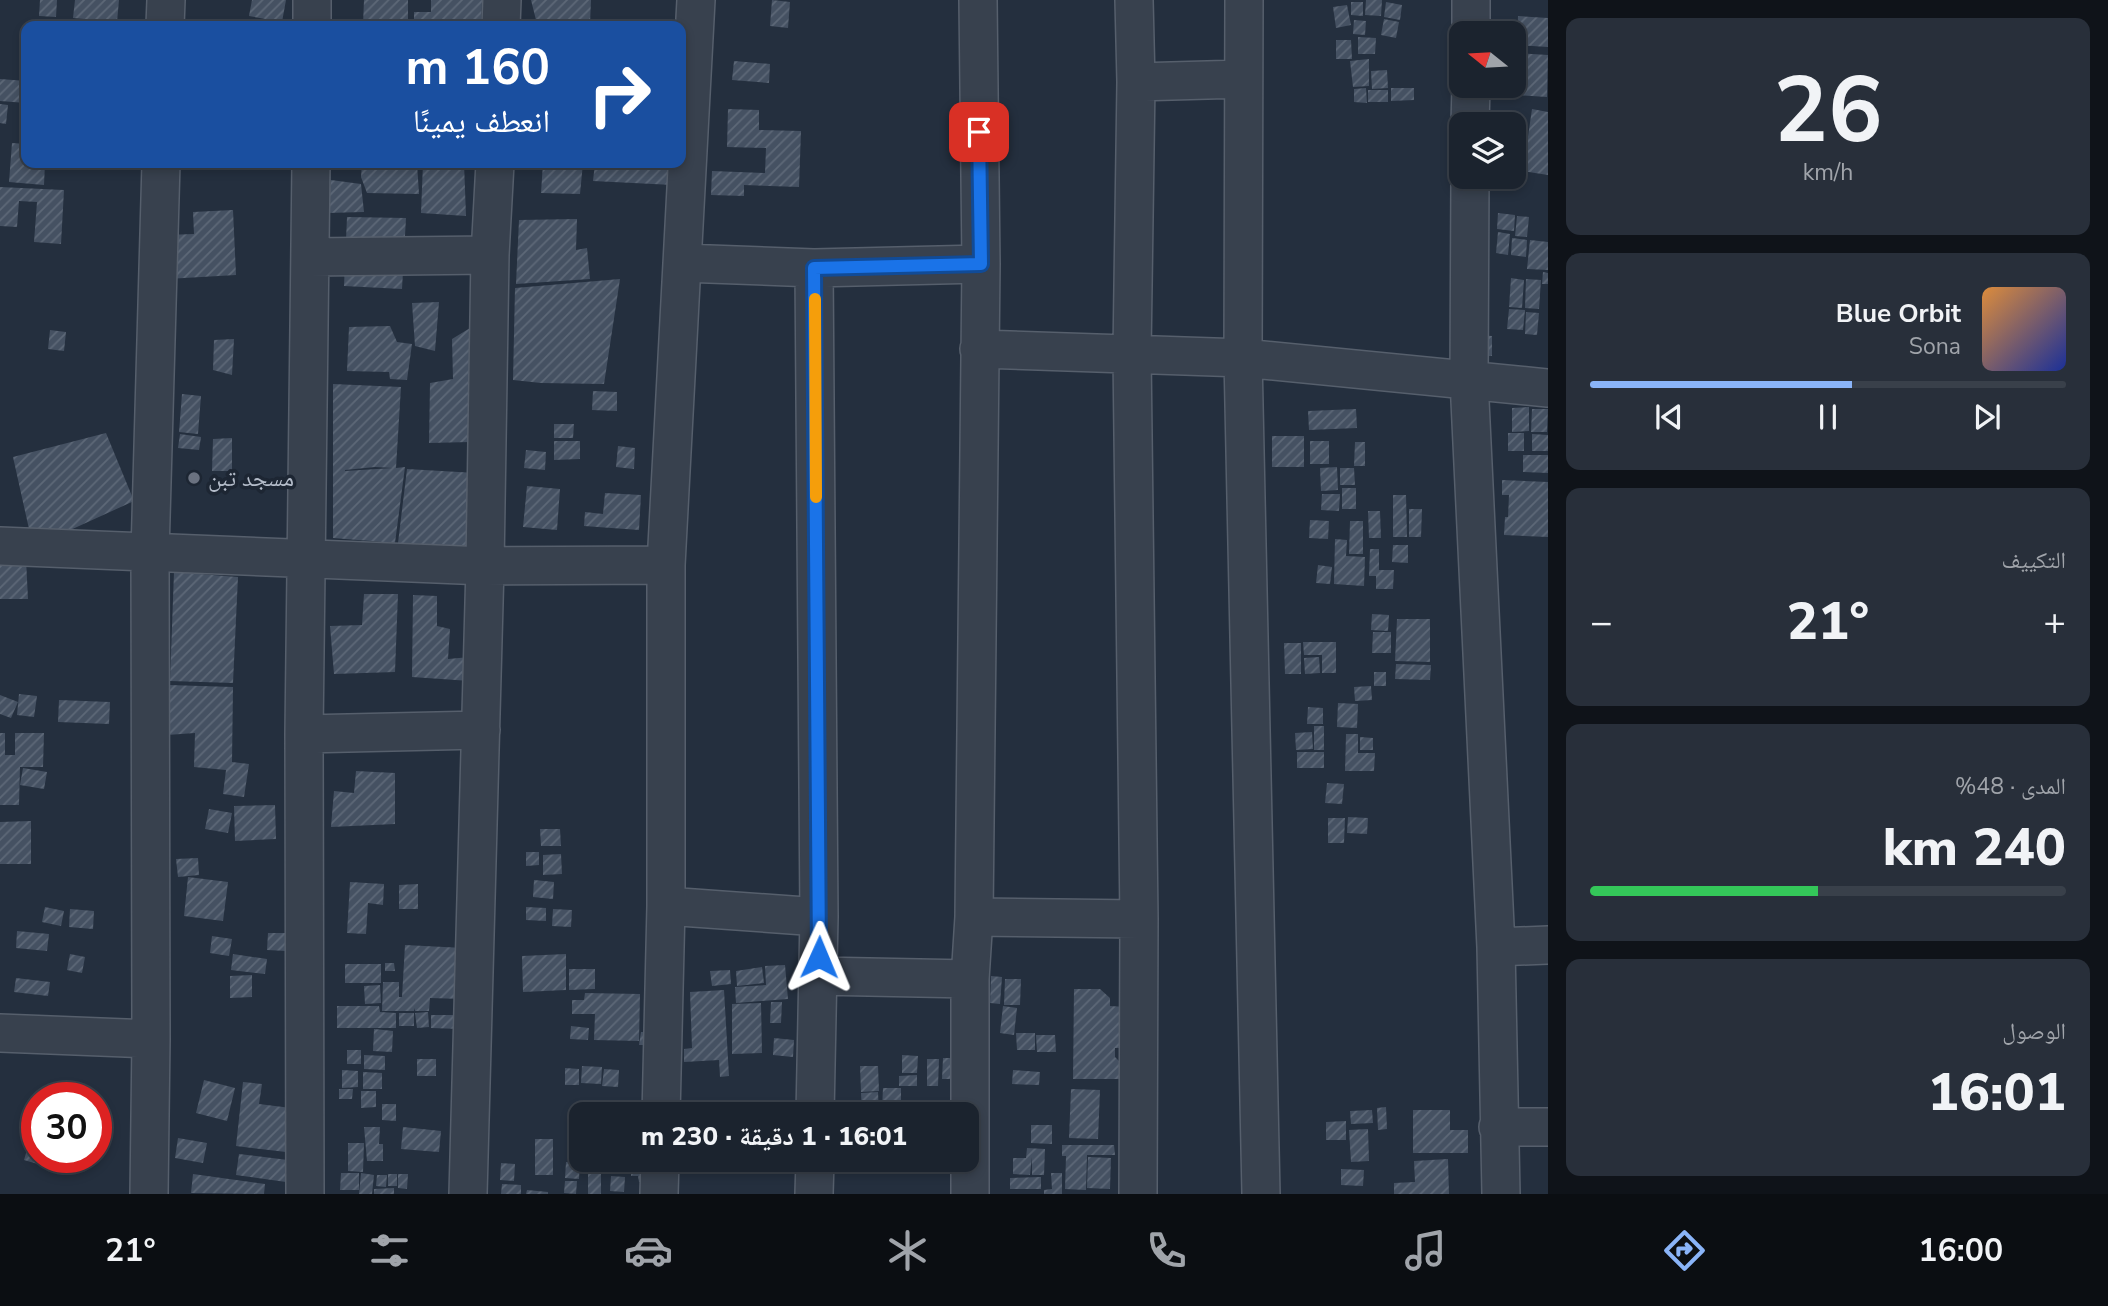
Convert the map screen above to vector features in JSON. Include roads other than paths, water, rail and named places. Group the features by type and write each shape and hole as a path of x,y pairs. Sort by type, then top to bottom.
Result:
{"street":[{"path":"165,21 166,0"},
{"path":"312,0 312,21"},
{"path":"502,0 502,21"},
{"path":"661,1102 666,906 666,565 696,0"},
{"path":"970,1194 970,979 974,917 981,264 978,0"},
{"path":"1134,0 1136,82 1132,354 1139,919 1138,1194"},
{"path":"1244,0 1243,358 1261,1194"},
{"path":"1471,0 1471,21"},
{"path":"1136,82 1243,79"},
{"path":"149,1194 150,553 161,168"},
{"path":"304,1194 304,734 311,168"},
{"path":"468,1194 485,566 490,255 495,168"},
{"path":"1470,189 1469,380 1496,947 1501,1194"},
{"path":"310,257 490,255"},
{"path":"682,263 814,268 981,264"},
{"path":"814,268 819,917 816,1102"},
{"path":"979,349 1243,358 1548,388"},
{"path":"0,546 485,566 666,565"},
{"path":"304,734 481,730"},
{"path":"666,906 819,917"},
{"path":"974,917 1139,919"},
{"path":"1496,947 1548,945"},
{"path":"818,976 970,979"},
{"path":"0,1033 151,1040"},
{"path":"1498,1127 1548,1127"},
{"path":"659,1194 660,1172"},
{"path":"814,1172 814,1194"}],"place":[{"name":"مسجد تبن","path":"194,478"}]}
